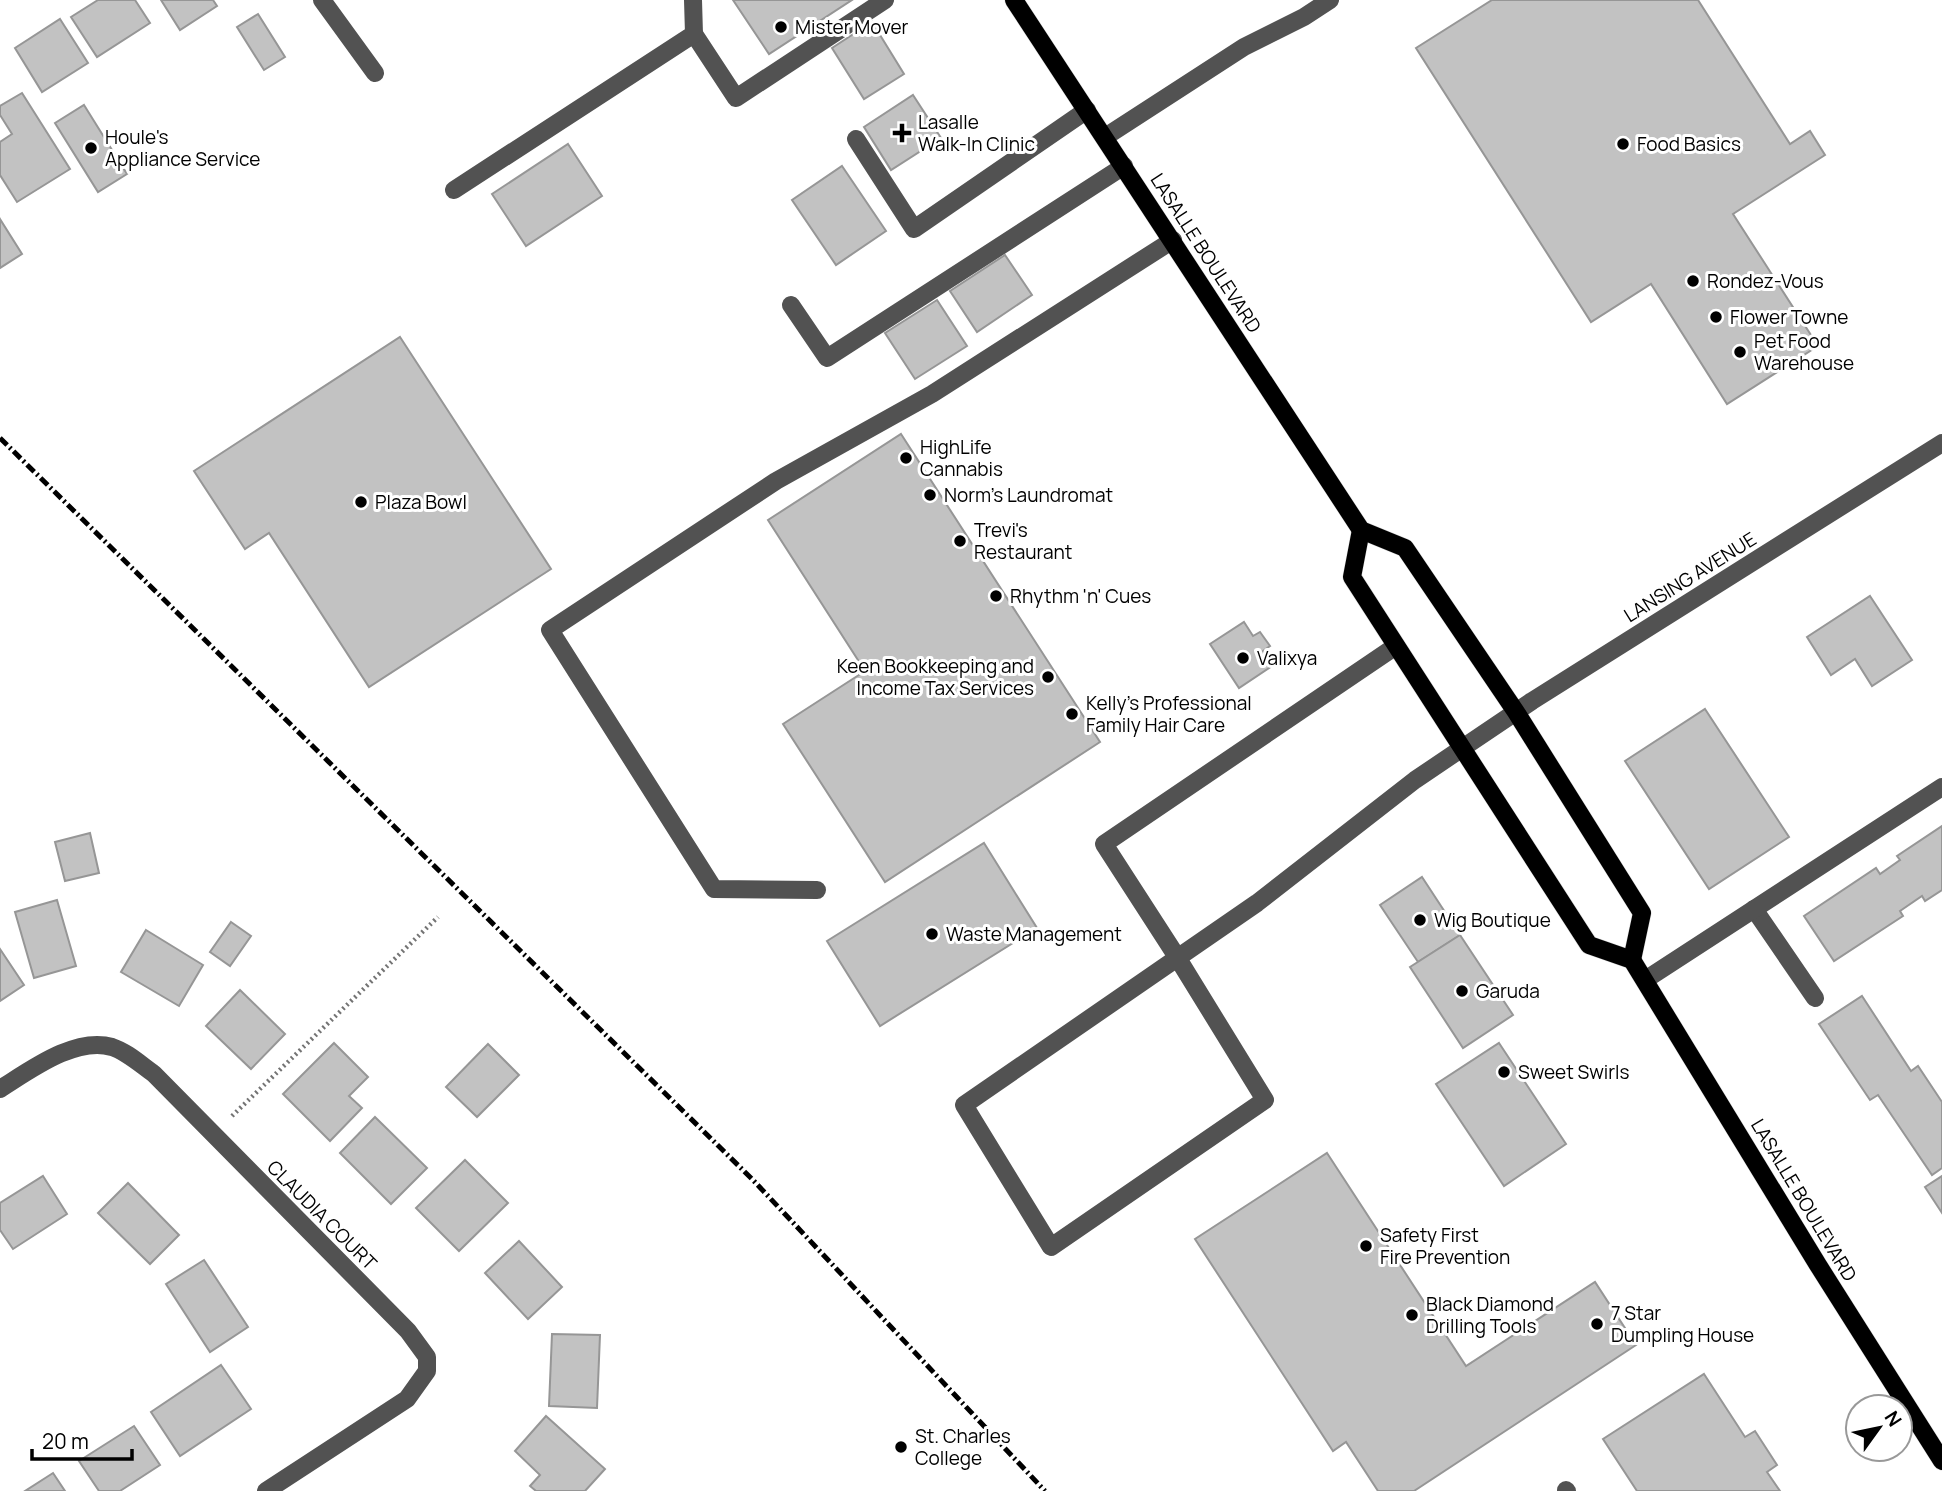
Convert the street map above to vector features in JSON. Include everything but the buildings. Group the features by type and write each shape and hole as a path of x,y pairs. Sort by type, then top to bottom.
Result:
{"main road":[{"name":"LASALLE BOULEVARD","path":"1014,0 1361,530"},
{"path":"1361,530 1405,548 1516,712 1642,913 1632,960 1588,945 1352,577 1361,530"},
{"name":"LASALLE BOULEVARD","path":"1632,960 1942,1461"}],"street":[{"path":"345,0 326,5 375,74"},
{"path":"693,0 694,34 736,99 885,0"},
{"path":"1105,137 1244,47 1304,18 1330,0"},
{"path":"454,190 694,34"},
{"path":"856,138 914,229 1087,110"},
{"path":"791,305 827,358 1125,166"},
{"path":"817,890 714,889 550,630 776,481 932,394 1173,240"},
{"name":"LANSING AVENUE","path":"1177,957 1257,903 1415,780 1462,748 1942,443"},
{"path":"1177,957 964,1105 1051,1247 1265,1100 1177,957 1104,844 1396,646"},
{"path":"1645,980 1942,787"},
{"path":"1754,909 1815,998"},
{"name":"CLAUDIA COURT","path":"0,1089 45,1060 84,1046 108,1046 123,1052 154,1074 408,1331 426,1357 427,1371 407,1399 266,1491"}],"path":[{"path":"214,1135 438,917"}],"railway":[{"path":"0,438 753,1180 1045,1491"}],"place":[{"name":"Mister Mover","path":"781,27"},
{"name":"Lasalle Walk-In Clinic","path":"902,133"},
{"name":"Food Basics","path":"1623,144"},
{"name":"Houle's Appliance Service","path":"91,148"},
{"name":"Rondez-Vous","path":"1693,281"},
{"name":"Flower Towne","path":"1716,317"},
{"name":"Pet Food Warehouse","path":"1740,352"},
{"name":"HighLife Cannabis","path":"906,458"},
{"name":"Norm's Laundromat","path":"930,495"},
{"name":"Plaza Bowl","path":"361,502"},
{"name":"Trevi's Restaurant","path":"960,541"},
{"name":"Rhythm 'n' Cues","path":"996,596"},
{"name":"Valixya","path":"1243,658"},
{"name":"Keen Bookkeeping and Income Tax Services","path":"1048,677"},
{"name":"Kelly's Professional Family Hair Care","path":"1072,714"},
{"name":"Wig Boutique","path":"1420,920"},
{"name":"Waste Management","path":"932,934"},
{"name":"Garuda","path":"1462,991"},
{"name":"Sweet Swirls","path":"1504,1072"},
{"name":"Safety First Fire Prevention","path":"1366,1246"},
{"name":"Black Diamond Drilling Tools","path":"1412,1315"},
{"name":"7 Star Dumpling House","path":"1597,1324"},
{"name":"St. Charles College","path":"901,1447"}]}
